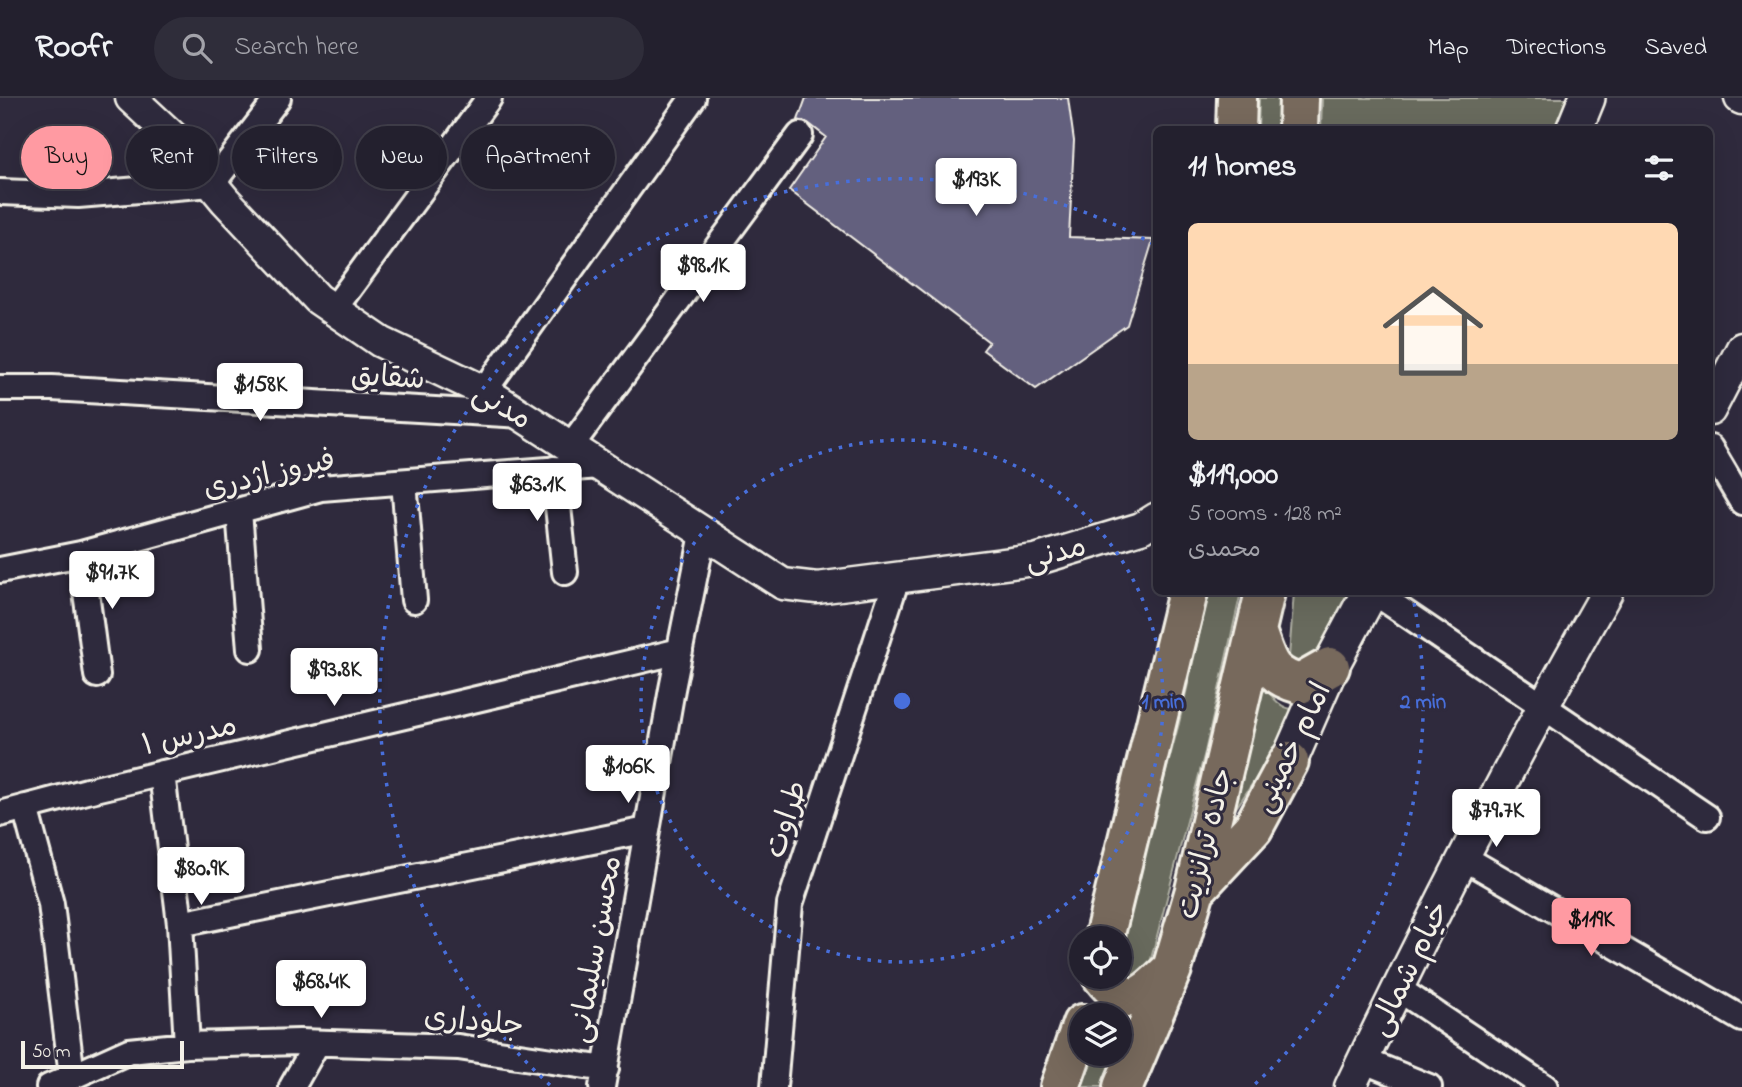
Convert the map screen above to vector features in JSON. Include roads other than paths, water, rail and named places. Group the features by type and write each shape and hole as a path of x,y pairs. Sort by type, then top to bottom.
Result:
{"main road":[{"path":"1236,126 1237,98"},
{"path":"1298,126 1299,98"},
{"path":"1576,126 1587,98"},
{"path":"1107,926 1187,595"},
{"name":"جاده ترانزیت","path":"1132,1051 1172,969 1195,890 1264,595"},
{"name":"امام خمینی","path":"1195,890 1252,828 1289,761 1330,667 1370,595"},
{"path":"1256,631 1269,667 1282,679 1300,684 1330,667"},
{"path":"1112,989 1134,999 1143,996 1172,969"},
{"path":"1059,1087 1069,1061"}],"street":[{"name":"مدنی","path":"131,98 161,126"},
{"path":"218,176 278,98"},
{"path":"334,309 489,98"},
{"path":"484,391 693,98"},
{"path":"565,572 562,458 800,135"},
{"path":"0,192 78,195 151,189"},
{"name":"مدنی","path":"217,189 318,299 381,341 484,391 522,415 562,458 599,466 783,584 817,588 1035,560 1152,529"},
{"path":"1713,406 1734,378 1742,348"},
{"name":"شقایق","path":"0,388 52,388 522,415"},
{"path":"1713,453 1742,502"},
{"name":"فیروز اژدری","path":"0,570 81,554 321,488 404,482 562,458"},
{"path":"404,482 414,600"},
{"path":"239,511 250,649"},
{"name":"محسن سلیمانی","path":"604,1078 703,534"},
{"path":"81,554 97,675"},
{"name":"طراوت","path":"774,1087 790,904 897,578"},
{"path":"1376,595 1707,817"},
{"name":"خیام شمالی","path":"1350,1087 1397,988 1541,707 1605,595"},
{"name":"مدرس ۱","path":"0,814 162,773 680,651"},
{"path":"162,773 180,924 187,1045"},
{"path":"25,807 51,904 72,1076"},
{"path":"180,924 647,830"},
{"path":"1463,858 1742,1019"},
{"path":"1397,988 1545,1087"},
{"path":"292,1087 317,1043"},
{"name":"جلوداری","path":"48,1087 129,1051 187,1045 317,1043 458,1047 604,1078"},
{"path":"1362,1060 1429,1087"}]}
